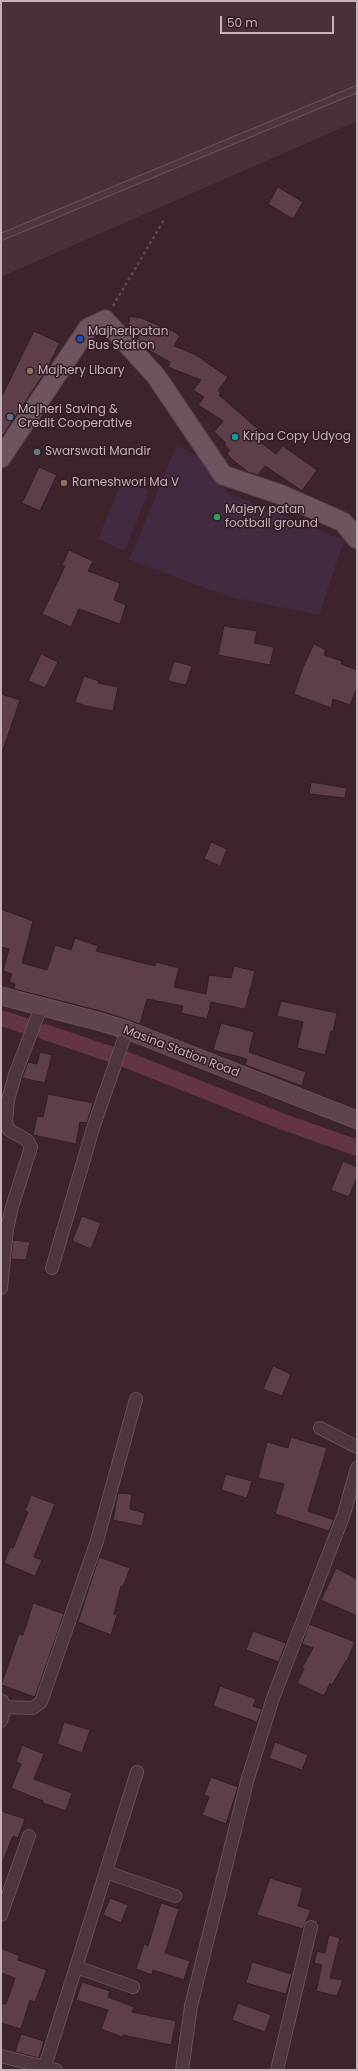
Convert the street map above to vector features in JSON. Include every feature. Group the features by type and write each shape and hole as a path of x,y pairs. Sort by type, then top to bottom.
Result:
{"main road":[{"path":"1,458 88,328 105,320 156,376 223,474 282,495 343,522 357,539"}],"street":[{"name":"Masina Station Road","path":"1,996 127,1030 357,1120"},
{"path":"1,1288 7,1229 12,1207 31,1148 27,1140 9,1130 6,1122 8,1100 41,1007"},
{"path":"52,1268 94,1125 127,1030"},
{"path":"1,1721 3,1704 33,1708 41,1702 97,1541 136,1399"},
{"path":"320,1428 357,1447"},
{"path":"182,2070 191,2006 248,1778 272,1698 342,1521 357,1468"},
{"path":"1,2056 50,2068 76,1966 137,1772"},
{"path":"1,1916 29,1836"},
{"path":"106,1872 174,1896"},
{"path":"276,2070 311,1927"},
{"path":"76,1966 132,1987"}],"lane":[{"path":"1,237 357,89"}],"path":[{"path":"105,320 164,218"}],"shaded area":[{"path":"1,1 357,1 357,121 1,277"},
{"name":"Majery patan football ground","path":"177,445 202,459 228,493 344,540 319,615 230,597 129,560"},
{"path":"122,480 149,491 124,551 98,539"}],"building":[{"path":"278,187 303,202 293,219 268,204"},
{"path":"130,316 141,318 175,332 180,336 174,346 194,354 228,377 218,391 221,393 219,395 258,429 252,436 276,454 283,446 317,470 302,491 265,466 258,475 248,472 227,454 230,450 224,445 226,443 214,432 223,421 198,405 204,397 193,390 201,380 168,367 170,362 145,348 137,339 141,331 128,329"},
{"name":"Majhery Libary","path":"34,331 60,343 45,372 1,438 1,398"},
{"path":"39,467 57,475 40,511 22,503"},
{"path":"69,550 93,561 88,571 120,583 114,600 126,605 120,624 79,609 71,627 42,614 65,566 62,565"},
{"path":"224,626 257,631 254,643 274,647 270,665 218,655"},
{"path":"314,644 326,650 324,655 342,661 341,664 357,670 357,688 350,705 333,699 331,708 294,694 303,667"},
{"path":"41,654 58,662 45,688 28,681"},
{"path":"174,661 192,666 186,685 168,681"},
{"path":"84,676 99,681 98,683 118,687 113,711 86,706 75,702"},
{"path":"1,694 20,700 3,750 1,749"},
{"path":"311,782 347,788 345,798 309,794"},
{"path":"211,842 227,849 220,866 204,859"},
{"path":"1,909 33,921 22,963 47,970 55,945 71,950 75,938 98,946 96,951 155,966 156,962 179,968 174,987 206,994 209,975 231,978 234,966 255,971 246,1006 244,1009 211,1002 207,1019 181,1013 183,1006 147,999 140,1024 104,1012 14,989 15,984 9,982 12,974 3,971 9,949 1,947"},
{"path":"281,1001 337,1013 333,1032 331,1031 325,1055 297,1048 303,1022 277,1016"},
{"path":"221,1023 254,1032 249,1052 306,1072 302,1086 245,1065 247,1059 213,1050"},
{"path":"40,1052 52,1055 45,1083 22,1078 28,1062 37,1064"},
{"path":"48,1094 93,1103 87,1123 80,1122 76,1144 33,1135 37,1116 43,1117"},
{"path":"343,1161 357,1167 357,1177 349,1197 331,1190"},
{"path":"82,1216 101,1223 91,1249 72,1241"},
{"path":"13,1240 30,1242 26,1260 11,1259"},
{"path":"273,1366 291,1374 282,1396 263,1389"},
{"path":"291,1437 327,1448 308,1511 334,1520 329,1531 275,1514 284,1484 258,1478 267,1442 288,1448"},
{"path":"226,1474 252,1481 247,1498 221,1490"},
{"path":"118,1493 132,1494 130,1509 145,1513 142,1526 113,1520"},
{"path":"31,1495 55,1504 34,1557 42,1560 35,1576 4,1563 10,1547 13,1548 28,1512 25,1511"},
{"path":"99,1557 130,1568 123,1587 121,1586 114,1614 117,1615 111,1635 78,1622"},
{"path":"336,1568 357,1579 357,1616 321,1600"},
{"path":"33,1603 64,1614 35,1697 1,1685 19,1634 23,1635"},
{"path":"309,1624 355,1642 347,1661 332,1685 330,1683 324,1696 297,1683 304,1669 302,1668 313,1648 302,1644"},
{"path":"253,1631 286,1643 279,1662 246,1650"},
{"path":"220,1686 256,1699 253,1706 262,1709 257,1722 213,1706"},
{"path":"64,1722 90,1730 82,1753 57,1744"},
{"path":"275,1742 308,1755 302,1770 269,1758"},
{"path":"22,1745 44,1754 34,1779 72,1793 66,1811 43,1803 43,1801 11,1788 21,1764 16,1762"},
{"path":"211,1777 238,1787 226,1824 202,1815 209,1797 204,1795"},
{"path":"1,1811 25,1819 18,1838 13,1836 2,1864"},
{"path":"270,1878 303,1888 298,1906 311,1910 303,1929 257,1915"},
{"path":"110,1898 128,1905 121,1923 103,1915"},
{"path":"161,1903 179,1909 165,1953 190,1961 184,1980 153,1970 152,1975 136,1969 144,1944 148,1946"},
{"path":"329,1935 340,1938 330,1978 343,1980 337,1996 316,1991 322,1965 314,1963 317,1951 325,1953"},
{"path":"1,1948 20,1956 18,1960 47,1970 35,2002 30,2000 21,2029 1,2023 1,2003 6,2004 15,1978 1,1973"},
{"path":"252,1962 292,1974 286,1994 246,1983"},
{"path":"82,1982 110,1991 108,1997 134,2007 132,2012 176,2021 171,2045 123,2035 122,2037 101,2029 108,2010 76,2000"},
{"path":"238,2003 271,2015 265,2032 232,2020"},
{"path":"21,2034 44,2041 39,2058 15,2052"}],"waterway":[{"path":"1,1018 23,1025"},
{"path":"45,1032 113,1055"},
{"path":"122,1058 281,1121 357,1148"}],"place":[{"name":"Majheripatan Bus Station","path":"80,339"},
{"name":"Majhery Libary","path":"30,371"},
{"name":"Majheri Saving & Credit Cooperative","path":"10,417"},
{"name":"Kripa Copy Udyog","path":"235,437"},
{"name":"Swarswati Mandir","path":"37,452"},
{"name":"Rameshwori Ma V","path":"64,483"},
{"name":"Majery patan football ground","path":"217,517"}]}
